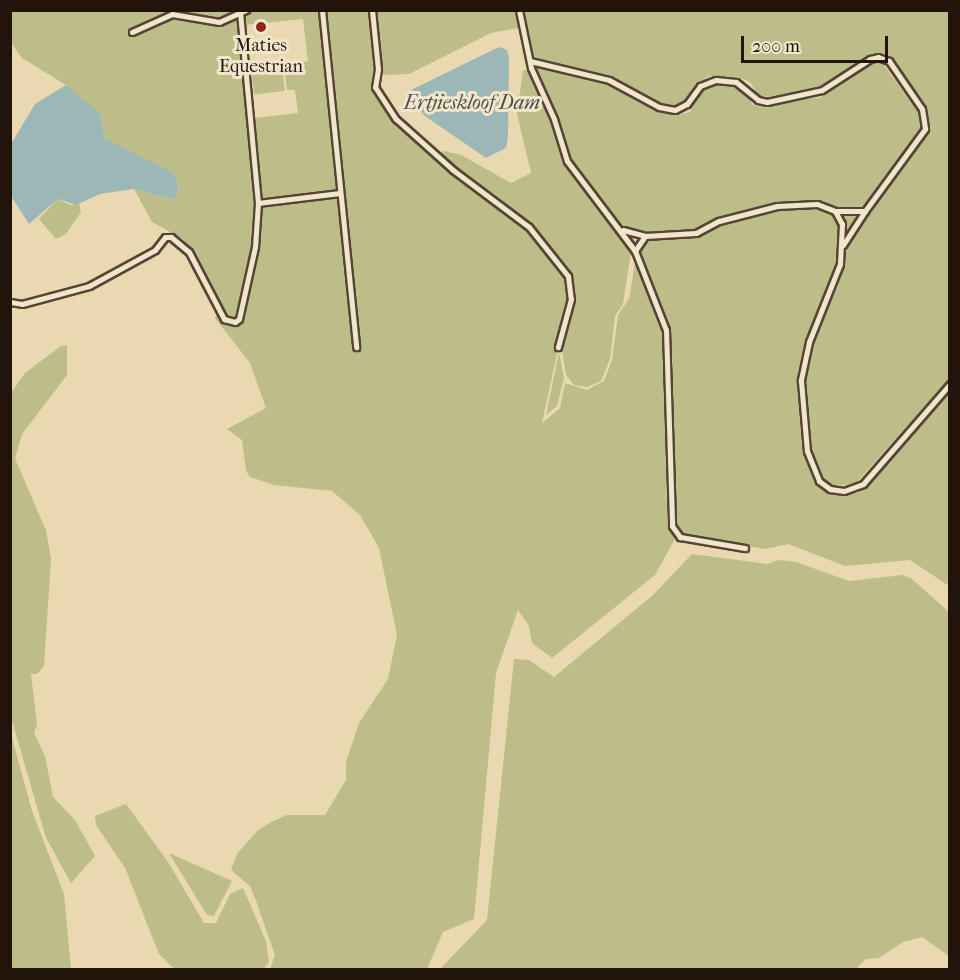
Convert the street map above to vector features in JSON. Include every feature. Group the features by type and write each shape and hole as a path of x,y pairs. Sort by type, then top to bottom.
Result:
{"street":[{"path":"322,10 356,347"},
{"path":"372,10 378,69 375,87 396,119 453,170 529,227 568,276 571,299 558,347"},
{"path":"519,10 530,62 567,161 622,230 635,250 669,345 672,526 680,537 745,548"},
{"path":"10,302 22,304 89,286 155,250 165,237 171,237 189,252 218,312 235,322 244,305 244,291 255,247 258,203 243,12 219,21 172,14 132,32"},
{"path":"530,62 609,80 659,107 675,110 683,108 700,86 710,81 736,82 758,100 767,102 822,90 870,59 883,57 893,65 922,109 925,129 842,247"},
{"path":"258,203 339,193"},
{"path":"622,230 645,236 696,233 719,221 777,206 817,204 835,211 866,211"},
{"path":"835,211 842,224 842,247 835,283 809,342 801,381 807,451 819,481 830,489 844,491 863,484 950,384"},
{"path":"635,250 645,236"}],"green space":[{"path":"10,11 370,11 375,55 372,82 380,102 397,125 458,178 518,220 562,271 568,286 568,303 542,423 560,408 565,383 587,390 604,381 612,360 618,315 629,299 636,257 664,330 667,517 676,537 655,575 552,658 532,643 529,626 518,610 496,673 474,919 443,932 427,969 270,969 275,955 255,898 250,886 231,870 237,854 257,831 287,815 325,815 346,780 346,762 359,723 388,679 397,635 379,548 360,515 332,491 274,485 250,477 246,471 242,440 227,429 266,408 250,363 215,318 219,311 183,239 152,222 134,189 175,200 175,178 105,139 101,117 66,85 22,58 11,43","holes":["303,19 308,61 284,66 287,90 295,90 298,113 255,118 245,25"]},
{"path":"375,11 949,11 949,379 855,484 835,486 821,478 814,464 805,412 804,387 813,340 838,286 848,244 931,128 926,109 887,54 874,53 825,86 772,97 759,96 750,82 738,77 710,76 696,83 683,104 669,107 595,72 533,60 527,34 517,28 491,33 409,74 386,75 382,73"},
{"path":"880,60 919,113 922,131 866,207 841,210 816,201 776,202 723,216 694,230 643,233 625,228 571,164 557,119 534,67 597,80 652,109 679,115 690,112 698,92 722,81 742,87 753,105 765,108 788,100 819,98 873,61"},
{"path":"282,67 285,91 254,95 251,71"},
{"path":"523,70 530,71 545,103 566,165 631,252 623,304 615,316 610,359 601,381 587,387 574,385 566,375 561,344 575,292 563,265 539,233 497,196 438,154 444,151 461,155 511,183 531,173 517,114"},
{"path":"58,199 70,205 79,204 81,212 66,234 56,239 39,219"},
{"path":"790,207 827,211 836,218 841,236 838,264 805,343 798,374 803,443 813,477 834,494 858,493 949,388 949,586 910,560 845,566 788,544 765,549 687,536 675,528 672,346 639,249 652,237 694,236 720,223"},
{"path":"840,213 861,214 845,239 843,221"},
{"path":"67,345 67,375 22,434 15,459 46,530 51,559 44,666 37,674 31,674 37,725 34,733 45,756 53,797 75,820 95,856 71,883 46,838 10,714 11,393 25,373 61,346"},
{"path":"559,352 564,378 557,406 546,415"},
{"path":"692,554 768,564 778,560 796,562 849,581 903,575 912,579 949,612 949,956 922,937 903,942 879,958 866,959 856,969 440,969 487,920 514,659 529,660 554,677 653,595"},
{"path":"11,734 32,811 64,894 71,969 11,969"},
{"path":"126,804 168,862 204,923 216,923 230,894 243,888 266,941 269,962 264,969 174,969 159,954 125,868 96,825 95,816"},
{"path":"169,853 232,881 214,916 207,915"}],"water":[{"name":"Ertjieskloof Dam","path":"499,47 507,50 509,58 508,137 506,148 486,158 425,116 408,96 413,89"},
{"path":"66,85 100,113 105,139 173,173 178,187 175,200 134,189 100,194 76,205 58,199 29,224 11,196 11,144 35,104"}],"place":[{"name":"Maties Equestrian","path":"261,27"}]}
